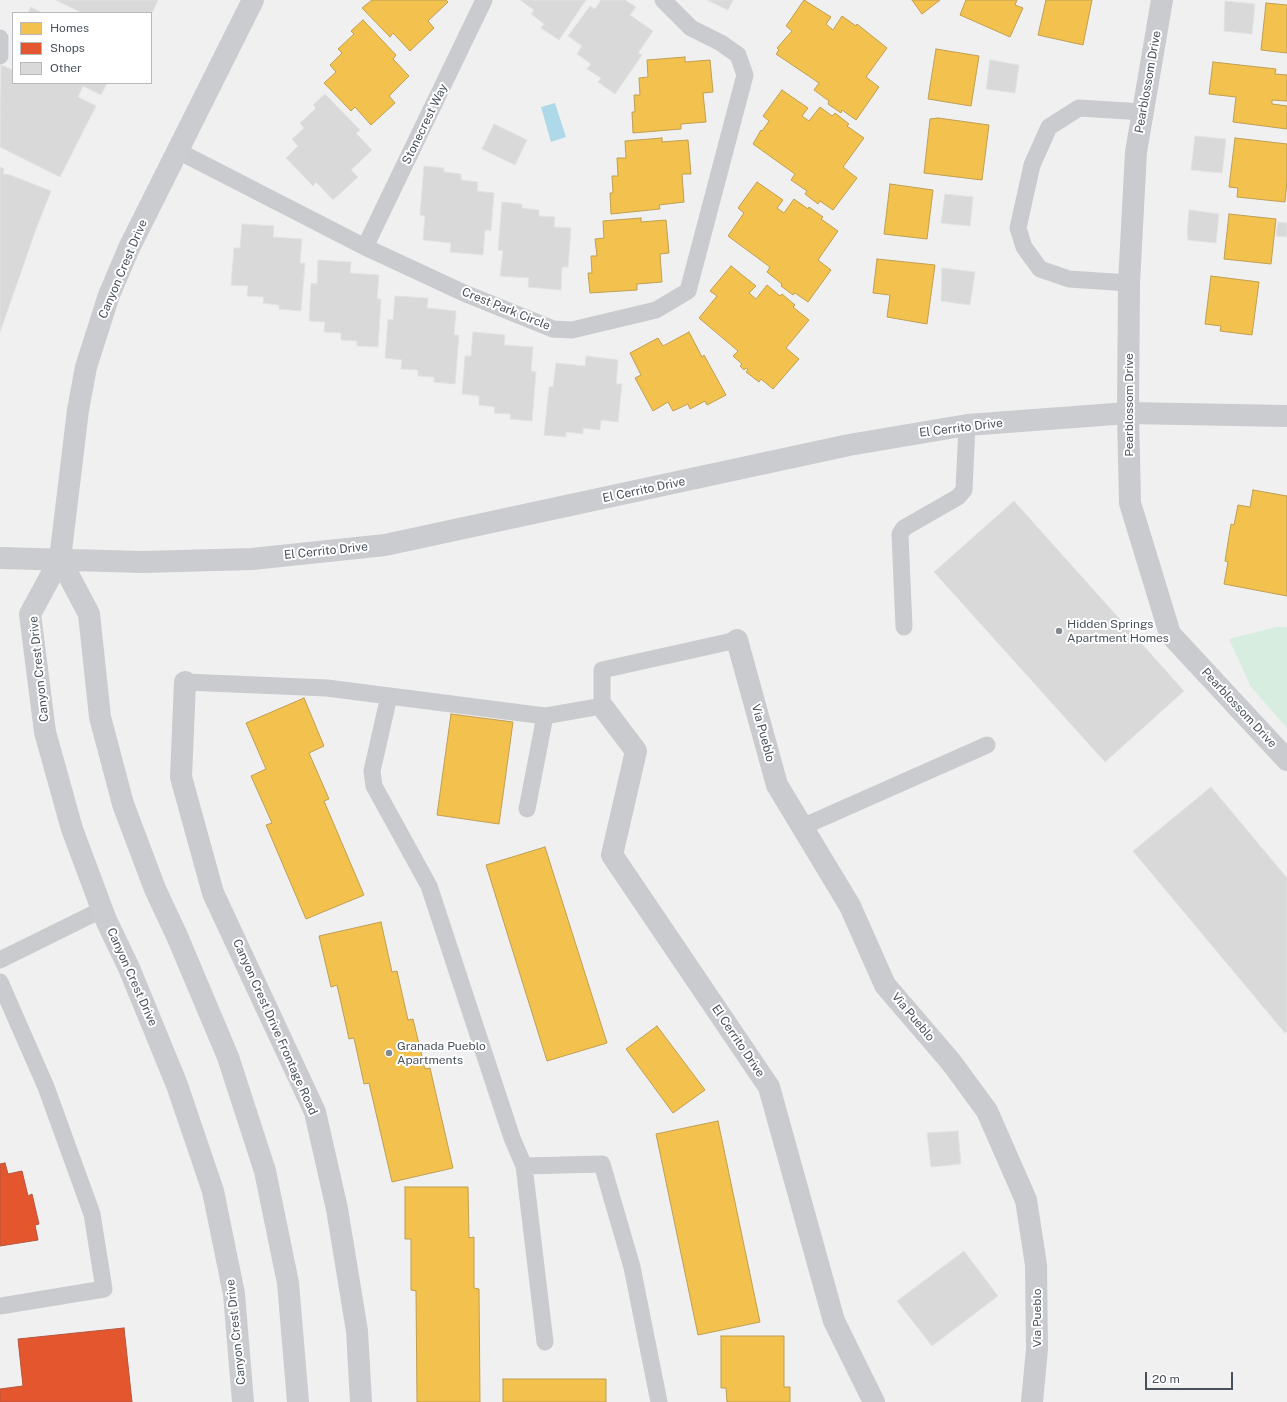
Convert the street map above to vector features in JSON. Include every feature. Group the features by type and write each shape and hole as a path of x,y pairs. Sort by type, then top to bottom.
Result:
{"main road":[{"name":"Canyon Crest Drive","path":"243,1402 234,1294 213,1191 178,1085 129,968 102,909 72,829 45,732 30,614 60,558 78,410 86,367 109,295 129,248 253,0"},
{"name":"El Cerrito Drive","path":"0,558 60,558 142,562 252,559 385,545 849,445 967,425 1128,413 1287,416"},
{"path":"60,558 89,614 100,717 123,804 155,889 177,936 228,1057 265,1171 288,1283 298,1402"}],"street":[{"name":"Pearblossom Drive","path":"1162,0 1136,152 1129,283 1128,413 1130,503 1170,634 1287,760"},
{"name":"Via Pueblo","path":"738,640 777,785 850,906 885,985 951,1062 987,1111 1026,1200 1036,1265 1037,1349 1032,1402"},
{"name":"Canyon Crest Drive Frontage Road","path":"185,682 181,777 213,893 315,1112 337,1208 356,1323 361,1402"},
{"name":"El Cerrito Drive","path":"602,706 636,751 612,855 768,1087 834,1321 874,1402"}],"lane":[{"name":"Stonecrest Way","path":"365,248 484,0"},
{"name":"Crest Park Circle","path":"178,151 365,248 464,293 553,329 572,330 656,310 688,291 745,75 738,55 721,43 691,28 663,0"},
{"path":"0,38 0,56"},
{"path":"1129,283 1069,279 1040,269 1024,247 1018,228 1032,165 1049,127 1079,108 1143,112"},
{"path":"904,627 900,534 904,528 958,497 964,490 967,425"},
{"path":"185,682 327,688 545,716 602,706 602,670 738,640"},
{"path":"389,696 372,771 374,786 429,886 512,1138 524,1166 546,1342"},
{"path":"527,809 545,716"},
{"path":"802,828 987,745"},
{"path":"0,960 102,909"},
{"path":"0,982 46,1087 92,1214 104,1289 0,1306"},
{"path":"524,1166 602,1164 632,1267 659,1402"}],"green space":[{"path":"1276,627 1287,627 1287,728 1251,687 1229,639"}],"water":[{"path":"555,103 566,137 551,142 541,107"}],"building: Homes":[{"path":"372,0 446,0 448,2 428,21 434,28 410,51 393,33 390,37 362,8"},
{"path":"804,0 831,17 826,24 833,30 842,16 856,26 857,24 887,48 866,77 879,87 856,120 842,110 841,113 828,104 829,101 814,90 819,83 776,54 779,50 777,48 792,31 786,26"},
{"path":"912,0 940,0 922,14"},
{"path":"966,0 1017,0 1015,5 1023,8 1010,37 960,15"},
{"path":"1046,0 1092,0 1083,45 1038,35"},
{"path":"1266,3 1287,5 1287,53 1261,50"},
{"path":"363,20 396,55 393,59 409,76 389,96 395,103 371,125 355,107 351,111 324,83 336,72 330,65 342,53 338,49 354,34 351,31"},
{"path":"936,49 979,56 971,106 928,99"},
{"path":"685,57 685,62 710,60 713,92 703,93 706,122 681,124 681,129 633,133 632,112 635,112 634,95 640,95 639,78 648,77 647,60"},
{"path":"1213,62 1276,69 1275,74 1287,75 1287,101 1272,100 1272,104 1287,106 1287,129 1233,122 1236,97 1209,94"},
{"path":"782,90 808,108 802,116 809,121 820,107 832,116 835,113 849,124 847,126 864,138 843,167 857,178 833,210 820,201 818,204 805,194 807,191 791,180 795,174 753,144 761,130 762,131 769,121 763,116"},
{"path":"938,118 989,125 982,180 924,173 930,119"},
{"path":"662,138 662,142 688,140 691,174 682,174 684,202 659,205 660,209 611,214 610,193 613,193 612,176 618,176 617,158 626,158 625,141"},
{"path":"1235,138 1287,144 1287,181 1285,202 1237,197 1238,188 1229,187"},
{"path":"757,182 783,200 777,208 784,213 794,199 823,217 821,219 838,231 818,260 831,270 808,302 795,293 793,295 781,286 782,284 767,272 770,267 728,236 744,213 738,208"},
{"path":"890,184 933,190 927,239 884,234"},
{"path":"1229,214 1276,219 1271,264 1224,259"},
{"path":"641,218 641,222 666,220 669,253 660,254 662,282 637,284 637,290 590,293 588,273 592,273 591,256 597,256 595,239 604,238 603,221"},
{"path":"877,259 935,265 927,324 887,317 890,295 873,293"},
{"path":"731,266 756,286 749,293 756,299 767,285 780,296 782,294 795,305 793,307 809,320 786,348 799,359 773,389 761,379 759,382 746,372 748,369 746,368 744,370 740,366 742,364 733,356 738,351 699,318 717,296 710,291"},
{"path":"1211,276 1259,282 1252,335 1220,331 1221,326 1205,324"},
{"path":"689,332 702,357 704,355 726,395 707,405 705,401 690,409 688,404 673,411 668,402 653,411 635,378 641,375 630,353 658,338 663,346"},
{"path":"1253,490 1287,496 1287,596 1224,584 1228,562 1225,561 1231,524 1234,525 1238,505 1250,507"},
{"path":"304,698 324,746 309,753 329,799 324,801 364,895 306,919 266,825 272,823 251,776 266,769 246,723"},
{"path":"451,714 513,722 499,824 437,815"},
{"path":"545,847 607,1043 547,1061 486,865"},
{"name":"Granada Pueblo Apartments","path":"381,922 392,972 397,971 408,1020 413,1019 425,1069 430,1068 453,1168 392,1182 369,1083 364,1084 354,1038 349,1039 337,985 331,987 319,936"},
{"path":"657,1026 705,1090 673,1113 626,1049"},
{"path":"718,1121 760,1322 698,1335 656,1134"},
{"path":"405,1187 468,1187 469,1238 474,1237 474,1288 479,1289 480,1402 417,1402 416,1291 411,1290 411,1239 405,1239"},
{"path":"721,1336 784,1336 784,1387 790,1387 790,1402 727,1402 726,1388 721,1388"},
{"path":"503,1379 606,1379 606,1402 503,1402"}],"building: Shops":[{"path":"5,1163 8,1174 22,1171 28,1196 32,1194 39,1224 35,1225 38,1240 0,1246 0,1164"},
{"path":"124,1328 132,1402 0,1402 0,1389 23,1386 18,1339"}],"building: Other":[{"path":"56,0 158,0 152,13 80,12"},
{"path":"520,0 586,0 559,40 541,28 544,24 531,14 534,10"},
{"path":"601,0 625,0 636,7 630,15 653,31 638,53 642,55 615,94 598,82 601,78 587,69 591,64 577,54 582,46 568,36 590,6 595,9"},
{"path":"707,0 733,0 728,10"},
{"path":"1225,1 1255,4 1252,34 1224,31"},
{"path":"31,7 40,12 28,12"},
{"path":"990,60 1019,65 1015,93 986,89"},
{"path":"1,65 12,70 12,84 106,84 101,95 83,86 78,97 96,106 60,177 0,147"},
{"path":"325,94 360,130 356,133 372,150 351,170 358,177 333,200 316,182 313,186 286,158 298,146 292,139 304,128 300,123 316,108 313,105"},
{"path":"494,124 527,140 515,165 482,149"},
{"path":"1195,136 1226,139 1222,173 1191,170"},
{"path":"424,166 444,168 444,172 461,174 461,180 478,182 477,191 494,193 491,231 485,230 483,255 450,252 451,243 423,240 425,216 420,215"},
{"path":"0,167 4,169 3,174 10,175 51,191 0,332"},
{"path":"945,194 973,197 970,226 941,223"},
{"path":"502,202 522,204 522,208 539,210 539,216 555,217 554,227 571,228 568,267 562,267 561,290 528,287 529,278 500,276 503,251 498,250"},
{"path":"1189,210 1219,214 1216,243 1188,240"},
{"path":"1278,222 1287,223 1287,237 1276,236"},
{"path":"242,224 274,226 273,237 302,239 300,263 305,263 301,311 279,309 279,305 263,303 264,297 247,296 248,286 231,285 234,248 240,248"},
{"path":"318,260 351,262 350,273 379,275 377,299 381,299 378,347 357,346 357,341 341,340 341,333 324,332 325,322 309,321 311,283 317,284"},
{"path":"942,268 975,272 970,305 941,301"},
{"path":"395,296 428,298 427,308 456,311 454,335 459,335 455,384 434,382 434,377 418,376 418,370 401,369 402,360 385,358 388,319 393,320"},
{"path":"473,332 505,335 504,345 533,347 531,371 536,372 532,421 510,419 511,414 494,413 495,407 479,405 479,396 462,394 465,356 471,356"},
{"path":"586,356 618,360 616,384 622,384 618,422 601,420 600,430 583,428 583,434 566,432 566,437 544,435 549,387 553,387 556,363 585,366"},
{"name":"Hidden Springs Apartment Homes","path":"1014,501 1184,691 1105,762 934,572"},
{"path":"1211,787 1287,878 1287,1031 1285,1033 1133,851"},
{"path":"958,1131 961,1164 931,1167 927,1133"},
{"path":"964,1251 998,1296 932,1346 897,1301"}],"place":[{"name":"Hidden Springs Apartment Homes","path":"1059,631"},
{"name":"Granada Pueblo Apartments","path":"389,1053"}]}
